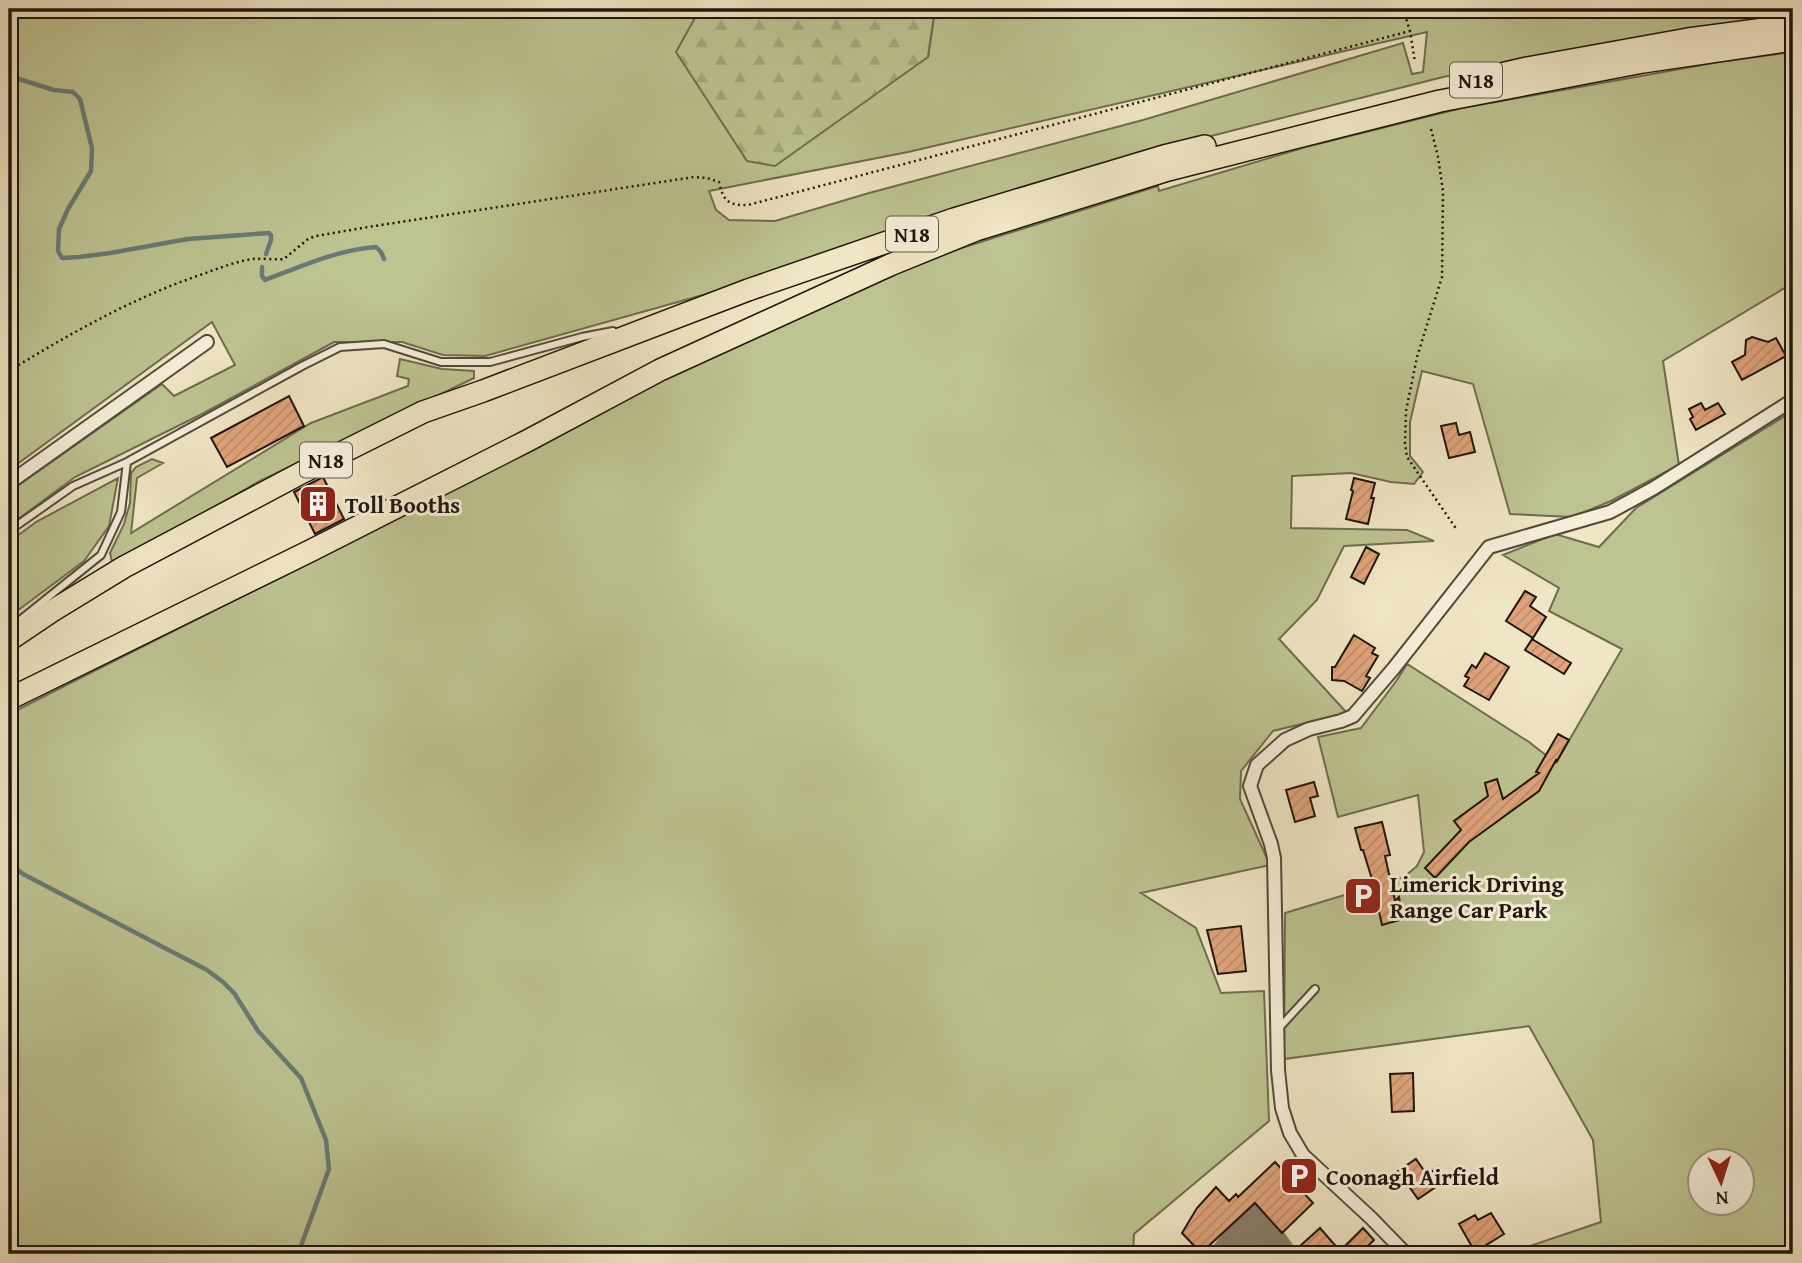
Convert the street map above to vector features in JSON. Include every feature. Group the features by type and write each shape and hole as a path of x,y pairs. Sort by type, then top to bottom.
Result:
{"highway":[{"name":"N18","path":"9,640 124,567 303,471 423,412 748,290 954,219 1164,156 1527,68 1688,38 1793,25"},
{"name":"N18","path":"9,699 310,551 660,370 890,265 976,230 1168,170 1440,101 1643,62 1793,40"}],"street":[{"path":"9,483 207,342"},
{"path":"1406,1254 1303,1155 1290,1133 1282,1108 1276,1032 1274,858 1250,786 1257,765 1285,740 1309,729 1353,716 1489,547 1610,512 1654,488 1793,400"}],"lane":[{"path":"9,531 73,486 127,461 340,347 384,344 441,362 490,362 582,337 663,322"},
{"path":"9,629 101,555 121,512 127,461"},
{"path":"1276,1032 1315,989"}],"path":[{"path":"1403,9 1415,62"},
{"path":"9,371 66,337 140,300 236,262 252,259 284,260 303,242 316,236 701,176 719,182 727,201 736,205 748,205 1410,31"},
{"path":"1431,129 1443,191 1442,277 1418,357 1406,411 1405,443 1407,457 1457,530"}],"green space":[{"path":"9,9 700,9 677,52 928,57 935,9 1793,9 1793,16 1679,30 1443,77 1176,145 1059,177 710,293 485,356 443,355 402,342 334,342 202,414 75,477 9,526 9,492 162,384 174,396 235,365 212,322 9,470","holes":["1427,32 1423,72 1412,74 1403,43 1143,120 869,193 775,221 729,220 716,210 709,191 908,152"]},
{"path":"700,9 935,9 928,57 775,166 747,161 676,52"},
{"path":"1793,52 1793,283 1663,361 1679,465 1611,501 1572,517 1510,514 1473,384 1422,371 1410,422 1410,456 1423,472 1414,484 1351,473 1292,476 1291,528 1407,530 1434,541 1344,546 1317,600 1279,639 1347,713 1273,731 1241,771 1240,799 1270,865 1141,893 1196,928 1221,993 1264,991 1269,1121 1134,1234 1133,1254 9,1254 9,714 655,382 886,272 1158,186 1159,191 1306,147 1462,108 1719,62"},
{"path":"400,359 442,369 474,371 474,378 258,482 113,566 110,553 124,524 130,503 131,473 136,467 152,459 163,463 137,478 131,533 311,423 408,386 409,379 397,376"},
{"path":"1793,411 1793,1254 1506,1254 1601,1222 1593,1140 1529,1026 1284,1059 1285,913 1404,877 1417,866 1424,852 1418,795 1338,817 1318,737 1361,728 1407,664 1529,742 1556,763 1622,649 1549,611 1559,588 1503,555 1555,534 1599,547 1636,508"},
{"path":"118,478 109,526 84,561 9,617 9,542 36,522"}],"building":[{"path":"1752,337 1768,342 1776,338 1786,356 1742,380 1732,362 1745,355 1746,340"},
{"path":"289,396 304,426 227,467 211,438"},
{"path":"1701,403 1705,410 1718,403 1725,414 1696,430 1690,419 1693,417 1689,409"},
{"path":"1456,423 1459,435 1470,432 1475,452 1449,458 1441,426"},
{"path":"323,477 344,519 315,534 294,492"},
{"path":"1354,478 1375,483 1368,524 1346,519"},
{"path":"1366,547 1379,554 1364,584 1351,577"},
{"path":"1525,591 1536,597 1530,606 1546,617 1533,638 1506,621"},
{"path":"1354,635 1375,648 1372,653 1378,656 1366,676 1370,678 1362,691 1344,681 1332,680 1332,667 1335,667"},
{"path":"1532,639 1571,663 1564,674 1525,650"},
{"path":"1485,653 1509,667 1489,700 1464,686 1469,678 1465,676 1472,665 1476,668"},
{"path":"1558,734 1569,740 1539,791 1469,842 1435,878 1425,868 1461,830 1454,821 1488,796 1485,783 1497,779 1503,799 1539,773 1536,772"},
{"path":"1314,782 1318,796 1310,798 1315,816 1295,822 1286,790"},
{"path":"1382,822 1390,855 1385,856 1395,901 1399,897 1403,919 1382,925 1371,876 1355,828"},
{"path":"1241,926 1246,971 1218,974 1207,930"},
{"path":"1413,1073 1414,1111 1392,1112 1390,1074"},
{"path":"1416,1159 1427,1175 1438,1167 1446,1180 1418,1199 1398,1171"},
{"path":"1275,1162 1313,1203 1282,1233 1255,1203 1201,1253 1182,1233 1197,1208 1216,1187 1229,1201 1236,1194 1238,1197"},
{"path":"1491,1213 1504,1234 1475,1252 1459,1224 1475,1215 1478,1220"},
{"path":"1320,1228 1340,1251 1363,1228 1374,1240 1360,1254 1308,1254 1300,1246"}],"waterway":[{"path":"9,76 54,90 73,92 80,99 92,148 91,171 59,229 58,251 62,258 110,253 188,239 269,233 271,240 266,254"},
{"path":"262,267 265,280 347,251 376,247 384,259"},
{"path":"9,863 23,874 207,970 234,993 258,1031 301,1078 326,1140 329,1169 298,1254"}],"taxiway":[{"path":"1232,1254 1254,1225 1275,1254"}],"place":[{"name":"Toll Booths","path":"318,504"},
{"name":"Limerick Driving Range Car Park","path":"1363,896"},
{"name":"Coonagh Airfield","path":"1299,1176"}]}
